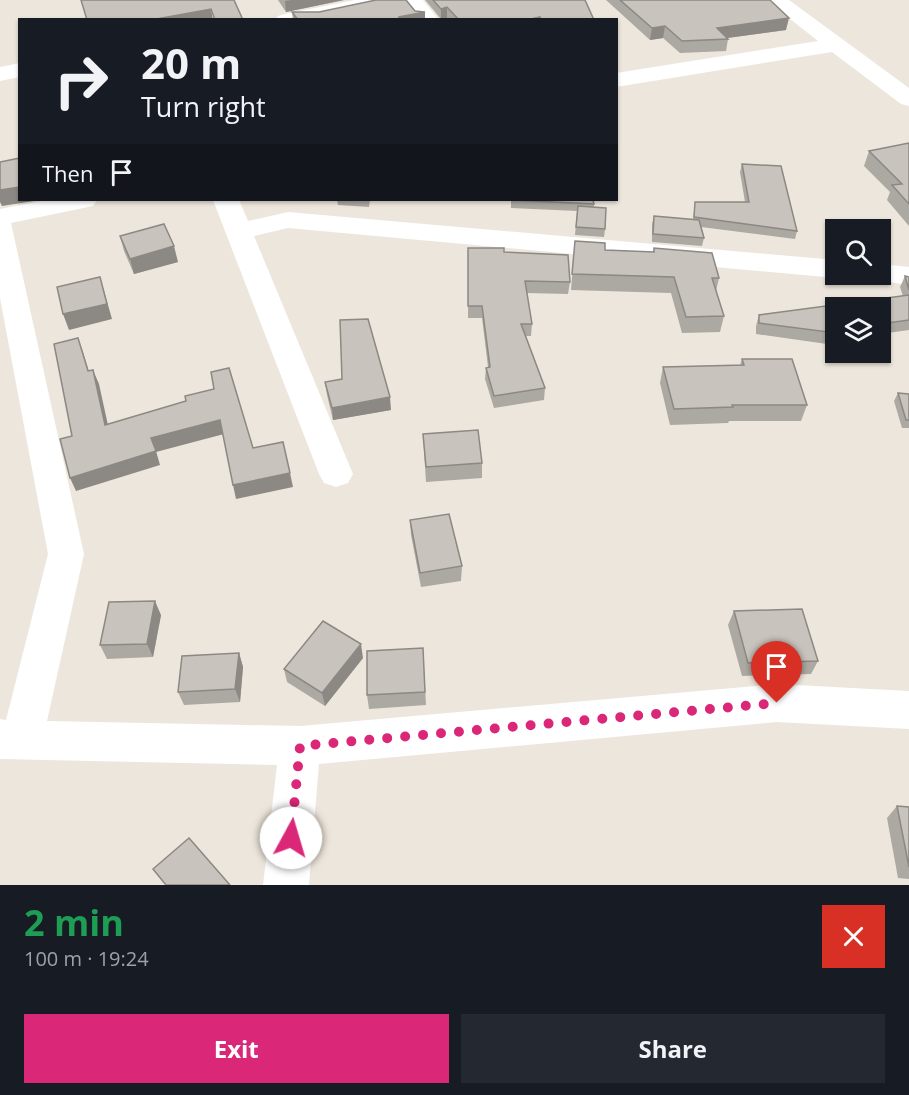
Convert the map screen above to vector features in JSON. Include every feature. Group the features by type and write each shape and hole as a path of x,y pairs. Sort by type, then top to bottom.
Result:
{"street":[{"path":"295,18 387,0"},
{"path":"412,0 427,18"},
{"path":"776,0 909,99"},
{"path":"618,80 836,45"},
{"path":"0,74 18,70"},
{"path":"0,218 79,201"},
{"path":"226,201 336,474"},
{"path":"239,231 288,220 825,268"},
{"path":"0,226 66,554 11,739 300,746 777,703 909,710"},
{"path":"891,274 909,276"},
{"path":"286,885 300,746"}],"building":[{"path":"81,0 234,0 242,18 214,18 211,9 162,18 86,18"},
{"path":"376,0 406,0 415,11 425,12 399,18 296,18 292,12 319,12"},
{"path":"433,0 585,0 593,18 457,18 447,7 441,9"},
{"path":"620,0 770,0 789,18 717,28 728,39 682,41 665,26 652,28"},
{"path":"909,143 909,204 892,185 902,184 869,151"},
{"path":"18,158 18,187 0,190 0,162"},
{"path":"742,164 781,166 797,231 694,217 695,202 749,202"},
{"path":"532,201 593,201 594,204"},
{"path":"578,206 606,208 605,229 576,227"},
{"path":"654,216 699,220 704,238 653,234"},
{"path":"164,224 174,246 130,259 120,236"},
{"path":"575,241 605,243 605,250 654,252 654,248 712,253 719,278 712,278 724,316 686,317 674,277 572,274"},
{"path":"468,248 504,248 504,252 568,255 570,282 525,281 532,324 521,324 545,388 494,396 486,368 490,367 482,306 468,306"},
{"path":"905,276 909,277 909,290"},
{"path":"100,277 107,304 63,314 57,287"},
{"path":"909,295 909,320 891,322 891,297"},
{"path":"825,306 825,332 759,323 759,315"},
{"path":"368,319 390,397 332,408 325,382 342,379 340,320"},
{"path":"78,338 88,371 93,370 105,425 186,401 185,396 214,389 211,372 229,368 253,448 283,442 290,473 233,485 220,420 151,438 156,451 70,478 60,439 72,436 54,344"},
{"path":"742,359 792,359 807,405 732,405 733,407 674,409 663,367 744,365"},
{"path":"898,393 909,394 909,420 906,420"},
{"path":"478,430 482,463 426,467 423,434"},
{"path":"449,514 462,566 420,573 410,520"},
{"path":"155,601 147,644 100,645 109,602"},
{"path":"802,609 818,661 748,663 734,611"},
{"path":"323,621 361,644 322,693 284,669"},
{"path":"423,648 425,692 367,695 367,651"},
{"path":"239,653 235,689 178,692 182,656"},
{"path":"897,806 909,807 909,867"},
{"path":"189,838 230,885 166,885 153,869"}],"route":[{"path":"291,838 300,746 777,703"}]}
